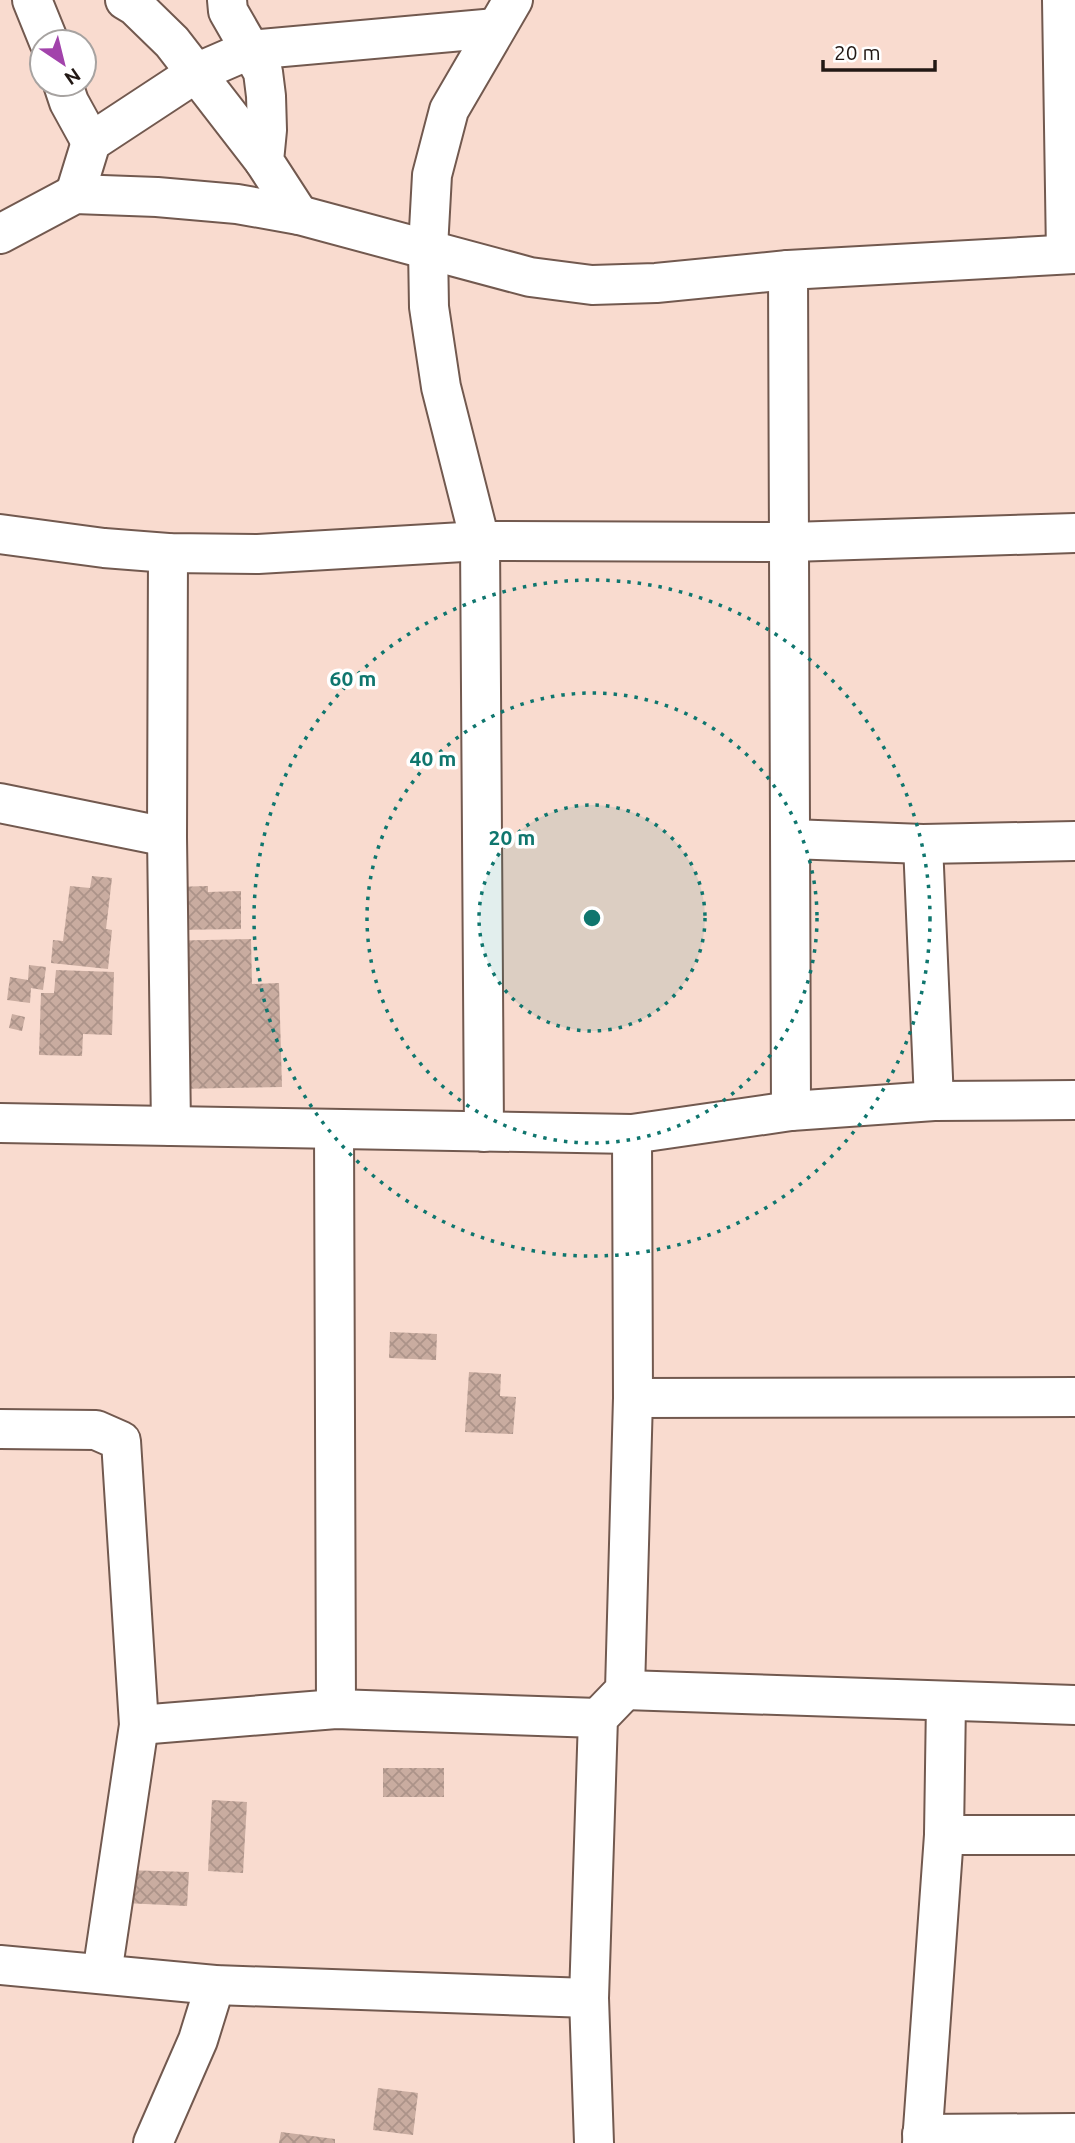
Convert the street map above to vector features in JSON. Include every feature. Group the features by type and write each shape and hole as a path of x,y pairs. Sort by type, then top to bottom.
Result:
{"street":[{"path":"32,0 43,28"},
{"path":"125,0 173,42 264,161 299,215"},
{"path":"228,0 228,11 263,72 267,96 264,161"},
{"path":"0,234 75,194 223,203 299,215 530,277 592,285 656,283 789,270 1070,254 1062,0"},
{"path":"75,194 91,142 196,73 249,50 505,14"},
{"path":"484,1132 480,541 441,387 429,307 428,248 432,175 449,110 505,14"},
{"path":"68,98 91,142"},
{"path":"789,270 791,1111"},
{"path":"0,534 51,542 168,553 258,554 480,541 791,542 1075,533"},
{"path":"168,553 167,837 171,1126"},
{"path":"0,803 50,811 167,837"},
{"path":"790,839 923,844 1075,841"},
{"path":"923,844 933,1101"},
{"path":"0,1123 632,1134 791,1111 933,1101 1075,1100"},
{"path":"334,1129 336,1709"},
{"path":"594,2143 589,1998 598,1718 625,1690 633,1398 632,1134"},
{"path":"633,1398 1075,1397"},
{"path":"0,1429 96,1430 121,1441 139,1725 102,1974"},
{"path":"625,1690 1075,1705"},
{"path":"946,1701 944,1835 922,2138 1075,2133"},
{"path":"139,1725 336,1709 598,1718"},
{"path":"944,1835 1075,1835"},
{"path":"0,1965 215,1985 589,1998"},
{"path":"153,2143 198,2040 215,1985"}],"building":[{"path":"92,876 112,878 106,929 112,930 108,969 51,963 53,940 63,941 70,886 90,888"},
{"path":"208,886 208,892 241,891 241,929 174,930 173,887"},
{"path":"251,939 252,984 279,983 282,1087 175,1089 161,941"},
{"path":"29,965 46,967 43,990 31,988 30,1003 7,1000 10,977 28,980"},
{"path":"56,970 114,972 112,1035 83,1034 82,1056 39,1055 41,993 54,993"},
{"path":"12,1014 25,1017 22,1031 9,1028"},
{"path":"390,1332 437,1334 436,1360 389,1358"},
{"path":"469,1372 501,1374 500,1396 516,1397 513,1434 465,1432"},
{"path":"383,1768 444,1768 444,1797 383,1797"},
{"path":"212,1800 247,1802 243,1873 208,1871"},
{"path":"125,1870 189,1872 187,1906 124,1903"},
{"path":"378,2088 418,2093 413,2135 373,2130"},
{"path":"281,2132 335,2139 335,2143 279,2143"}]}
